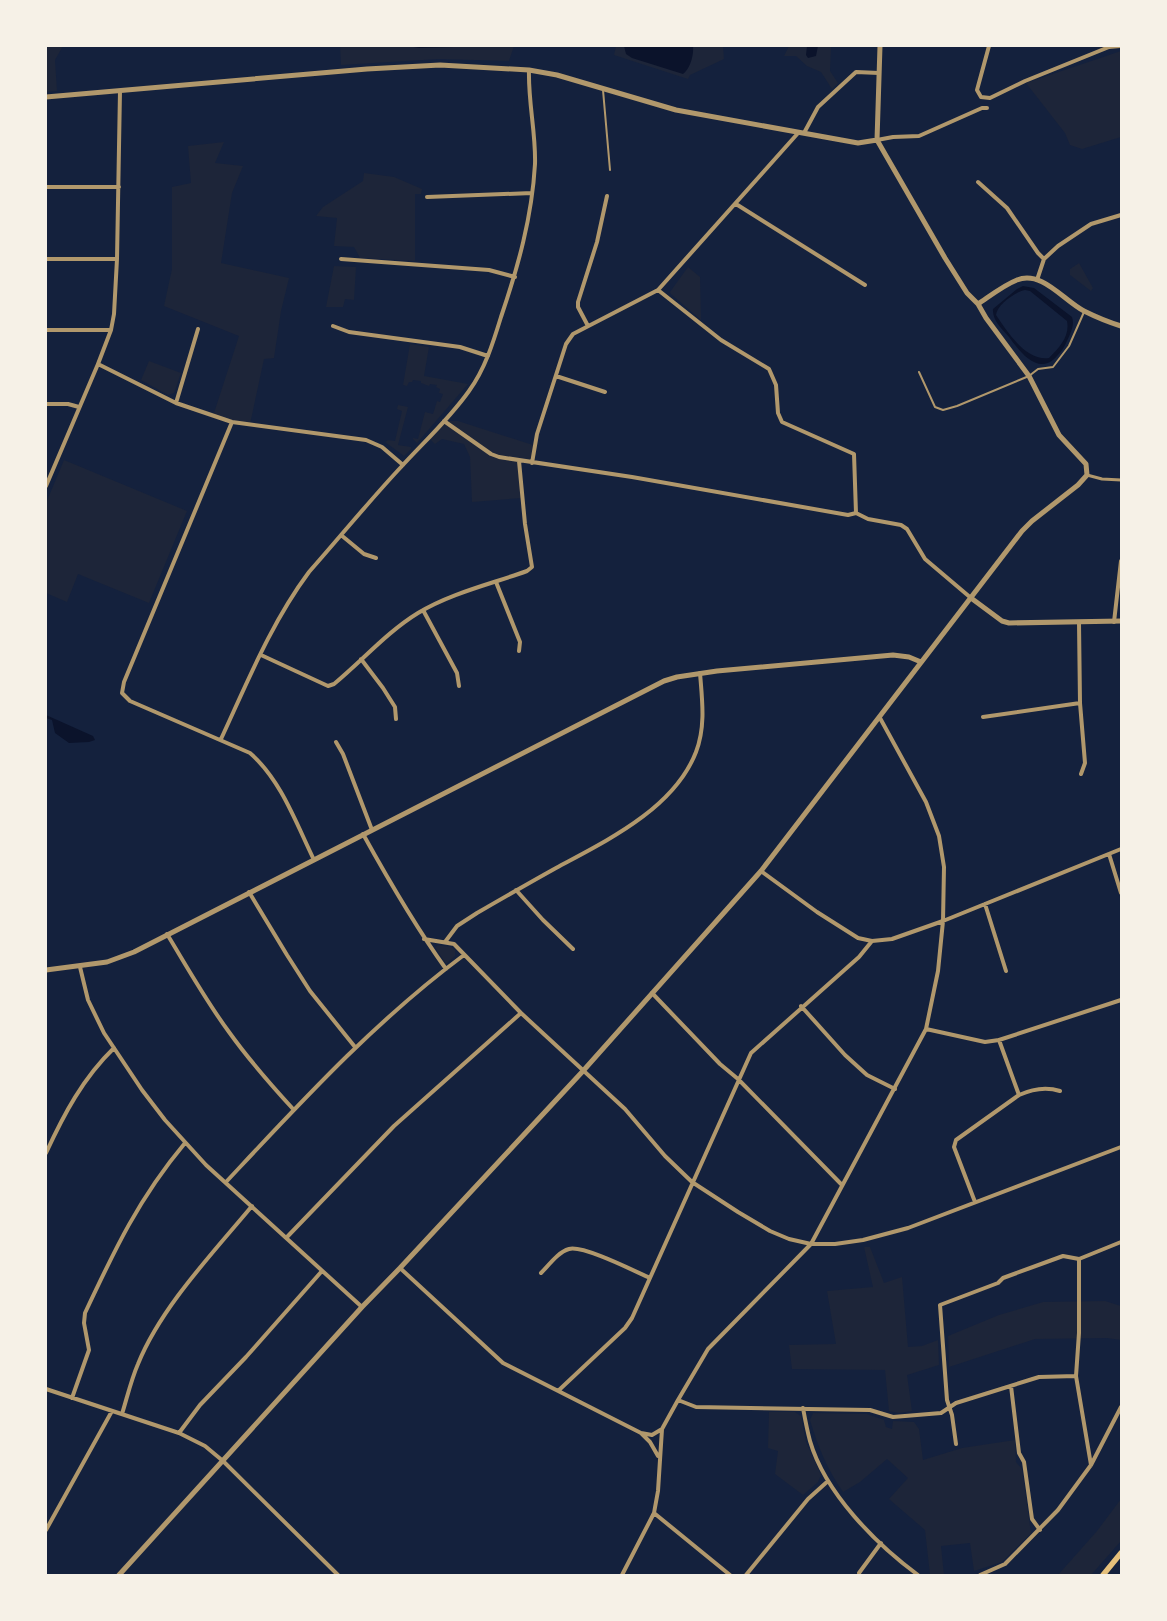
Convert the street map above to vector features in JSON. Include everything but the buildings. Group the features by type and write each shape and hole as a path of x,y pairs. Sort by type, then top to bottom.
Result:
{"main road":[{"path":"1103,1575 1121,1553"}],"street":[{"path":"119,1575 362,1307 583,1070 761,871 1022,532 1032,522 1078,485 1087,475 1086,464 1059,435 1029,376 986,318 978,304 967,293 945,258 877,140 880,46"},
{"path":"989,46 977,90 981,97 990,98 1025,81 1109,47 1120,46"},
{"path":"46,97 400,67 440,65 529,70 557,75 676,110 858,143 893,137 919,136 982,108 987,108"},
{"path":"221,739 278,620 297,588 341,535 444,421 469,391 488,356 515,277 525,239 532,193 535,162 528,86 529,70"},
{"path":"532,463 537,434 566,344 573,334 650,296 658,290 802,133 818,107 856,72 879,73"},
{"path":"47,483 98,364 114,314 119,187 120,91"},
{"path":"978,182 1007,208 1038,253 1044,259"},
{"path":"46,187 119,187"},
{"path":"427,197 532,193"},
{"path":"588,326 578,307 578,302 597,242 607,196"},
{"path":"736,204 865,285"},
{"path":"1037,280 1044,259 1058,246 1079,230 1091,224 1121,215"},
{"path":"46,259 117,259"},
{"path":"342,259 489,270 515,277"},
{"path":"978,304 1018,280 1031,278 1037,280 1084,311 1121,326"},
{"path":"658,290 721,340 769,369 776,385 778,413 782,422 854,454 856,513"},
{"path":"334,326 349,332 460,347 488,356"},
{"path":"176,403 198,329"},
{"path":"46,330 110,330"},
{"path":"98,364 176,403 232,422 366,440 382,447 403,465"},
{"path":"556,376 605,392"},
{"path":"46,404 68,404 79,407"},
{"path":"444,421 491,454 519,461 632,477 848,515 856,513 868,519 901,525 907,529 924,559 1002,622 1020,624 1121,621"},
{"path":"232,422 124,682 122,693 130,701 221,739 250,753 272,776 314,860"},
{"path":"261,655 328,686 334,684 392,632 423,610 454,596 527,571 532,567 525,524 519,461"},
{"path":"1087,475 1102,479 1121,480"},
{"path":"341,535 364,554 376,558"},
{"path":"1114,622 1121,561"},
{"path":"496,582 520,642 519,651"},
{"path":"423,610 457,673 459,686"},
{"path":"1079,623 1080,703 1085,763 1081,774"},
{"path":"46,970 80,967 107,962 134,952 658,684 677,677 700,673 893,655 905,656 921,662"},
{"path":"361,659 395,707 396,719"},
{"path":"445,942 457,926 516,890 610,838 650,810 672,788 689,764 696,751 701,731 703,706 700,673"},
{"path":"983,717 1080,703"},
{"path":"622,1575 654,1513 658,1491 662,1429 678,1400 708,1349 811,1244 926,1029 938,971 943,921 944,867 939,836 926,802 880,718"},
{"path":"336,742 344,754 372,830"},
{"path":"363,834 394,890 424,939 446,969"},
{"path":"761,871 818,912 858,938 872,941 892,939 943,921 1121,849"},
{"path":"1109,854 1121,893"},
{"path":"516,890 543,920 573,948"},
{"path":"249,892 286,955 310,991 355,1047"},
{"path":"985,904 1006,971"},
{"path":"167,934 203,995 229,1033 261,1073 294,1110"},
{"path":"424,939 454,944 521,1013 625,1110 665,1156 692,1182 770,1231 789,1239 811,1244 835,1244 863,1240 908,1228 1121,1147"},
{"path":"558,1391 625,1328 632,1318 738,1079 751,1053 801,1006 859,957 872,941"},
{"path":"226,1182 355,1047 464,955"},
{"path":"80,967 88,1000 104,1033 142,1090 185,1143 362,1307"},
{"path":"652,993 720,1064 738,1079 842,1185"},
{"path":"926,1029 985,1042 999,1040 1121,1000"},
{"path":"801,1006 845,1055 867,1075 895,1089"},
{"path":"287,1237 394,1126 521,1013"},
{"path":"999,1040 1018,1095"},
{"path":"46,1153 79,1090 97,1064 114,1048"},
{"path":"975,1202 954,1146 956,1140 1018,1095 1035,1089 1049,1087 1060,1091"},
{"path":"72,1398 89,1350 84,1322 85,1313 136,1209 161,1172 185,1143"},
{"path":"122,1414 138,1364 162,1319 189,1282 252,1206"},
{"path":"956,1444 947,1400 940,1305 998,1284 1003,1278 1064,1256 1079,1259 1121,1242"},
{"path":"541,1273 560,1253 570,1248 583,1249 650,1278"},
{"path":"1079,1259 1079,1333 1076,1376 1091,1465"},
{"path":"400,1268 503,1363 641,1433 652,1435 662,1429"},
{"path":"179,1433 200,1405 246,1357 322,1271"},
{"path":"678,1400 696,1407 870,1410 893,1417 929,1415 941,1413 956,1403 1001,1388 1048,1375 1076,1376"},
{"path":"1011,1386 1019,1453 1024,1462 1032,1519 1040,1530"},
{"path":"46,1389 179,1433 205,1446 223,1461 338,1575"},
{"path":"980,1575 1005,1564 1058,1510 1091,1465 1121,1407"},
{"path":"803,1408 810,1442 828,1481 860,1524 918,1575"},
{"path":"46,1530 112,1411"},
{"path":"641,1433 655,1449 659,1458"},
{"path":"746,1575 808,1499 828,1481"},
{"path":"654,1513 730,1575"},
{"path":"859,1573 881,1543"}],"lane":[{"path":"603,89 610,170"},
{"path":"919,372 935,407 943,410 957,406 1029,376 1038,369 1053,367 1065,353 1084,311"}],"shaded area":[{"path":"46,46 63,46 55,60 57,91 46,92"},
{"path":"340,46 514,46 509,61 439,59 341,65"},
{"path":"408,46 488,46 419,48"},
{"path":"616,46 723,46 724,59 690,75 688,79 614,55"},
{"path":"624,46 693,46 693,53 690,65 683,74 632,58 626,54"},
{"path":"789,46 831,46 830,71 838,83 832,89 821,72 807,66 796,56 784,56"},
{"path":"807,46 818,46 816,56 808,58 806,55"},
{"path":"1121,51 1121,137 1082,149 1070,145 1065,133 1026,83"},
{"path":"224,142 215,163 243,166 232,193 221,263 289,278 281,311 274,358 264,359 250,424 213,416 239,336 164,306 172,269 172,187 191,183 188,146"},
{"path":"364,173 394,177 422,189 421,194 415,194 415,261 360,258 354,247 334,246 337,218 316,216 323,207 363,181"},
{"path":"1079,263 1093,288 1091,291 1070,275 1070,269"},
{"path":"334,266 356,267 354,300 345,299 343,307 326,307"},
{"path":"688,267 700,277 701,320 670,292"},
{"path":"1023,286 1034,288 1072,317 1072,327 1065,345 1060,353 1050,362 1043,364 1030,360 1001,328 994,317 993,309 1017,289","holes":["1021,291 1030,291 1067,321 1068,326 1066,336 1049,358 1041,358 1025,350 1006,330 996,315 1003,303 1012,296"]},
{"path":"410,344 429,347 424,376 468,384 417,443 413,438 418,439 425,412 433,414 437,401 440,402 443,394 439,393 440,389 436,387 437,385 430,384 429,386 421,383 421,381 413,380 412,382 409,382 407,386 403,385"},
{"path":"149,361 181,373 174,393 168,395 141,380"},
{"path":"398,405 408,407 398,445 411,447 411,449 404,456 385,442 388,440 395,441 402,411 397,409"},
{"path":"444,421 458,421 533,445 534,453 532,463 519,461 522,498 472,502 470,457 464,444 442,439 435,444 429,438"},
{"path":"64,460 187,511 149,603 78,574 67,602 46,593 46,503"},
{"path":"46,715 93,736 95,740 89,742 69,743 55,733 52,720 46,718"},
{"path":"438,945 451,947 455,950 455,956 446,964 435,947"},
{"path":"864,1247 870,1247 884,1283 902,1277 908,1347 922,1346 938,1340 939,1365 907,1375 912,1411 899,1413 889,1411 885,1370 792,1369 789,1345 836,1344 827,1291 873,1287"},
{"path":"1105,1301 1121,1306 1121,1340 1107,1338 1035,1339 949,1367 948,1336 999,1315 1043,1302"},
{"path":"769,1412 795,1412 801,1416 806,1442 821,1475 818,1482 803,1495 775,1474 778,1451 768,1448"},
{"path":"813,1413 867,1414 884,1420 886,1427 892,1429 893,1421 914,1422 919,1429 923,1460 962,1448 1015,1440 1016,1462 1022,1469 1031,1533 1002,1562 974,1571 970,1543 941,1546 944,1575 930,1575 925,1530 889,1499 908,1478 887,1459 860,1482 843,1492 832,1475 816,1439 810,1420"},
{"path":"1121,1499 1121,1541 1091,1575 1058,1575 1097,1531"}]}
